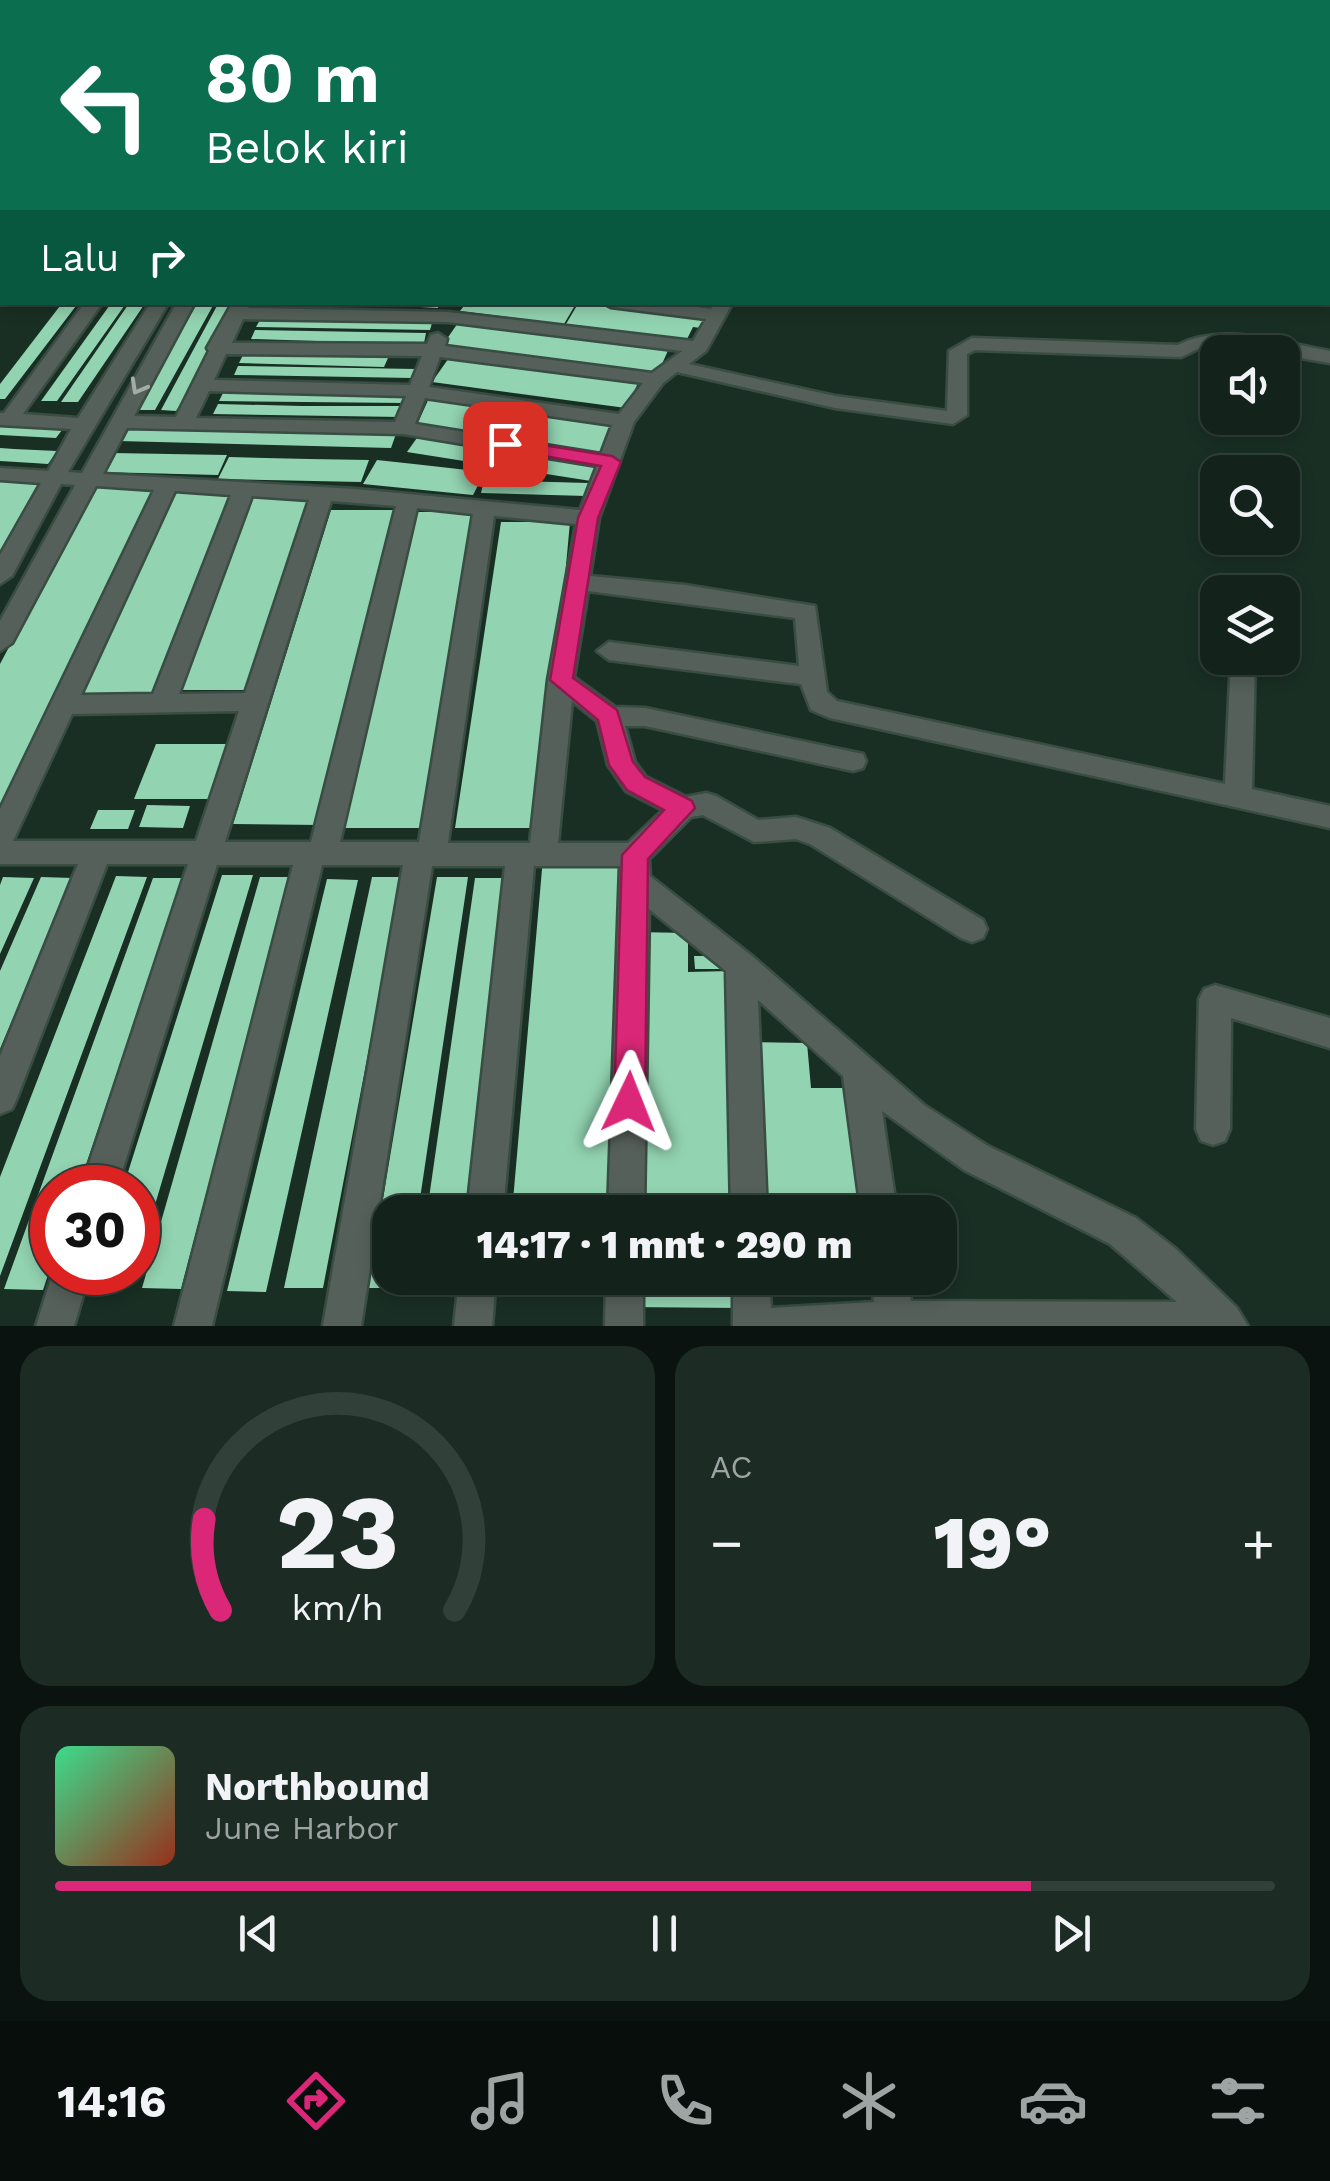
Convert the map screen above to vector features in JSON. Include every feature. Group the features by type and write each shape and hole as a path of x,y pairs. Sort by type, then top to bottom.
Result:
{"street":[{"path":"5,419 92,305"},
{"path":"0,643 73,479 159,305"},
{"path":"0,576 73,479 100,426 184,305"},
{"path":"487,1195 532,852 588,518 612,462 624,421 656,379 699,347 721,309 658,305"},
{"path":"182,424 216,348 239,308 450,310 699,347"},
{"path":"403,428 450,310"},
{"path":"674,366 834,402 953,418 957,415 958,351 972,344 1181,351 1200,341 1224,339 1330,356"},
{"path":"216,348 432,350 656,379"},
{"path":"200,385 419,391 624,421"},
{"path":"5,419 100,426 403,428 612,462"},
{"path":"0,474 322,494 588,518"},
{"path":"0,838 168,484"},
{"path":"163,704 244,489"},
{"path":"106,1165 322,494"},
{"path":"192,1326 408,502"},
{"path":"342,1326 484,511"},
{"path":"578,582 799,609 810,618 814,677 820,703 830,709 1330,817"},
{"path":"608,650 814,677"},
{"path":"1238,796 1242,675"},
{"path":"561,680 609,716 644,716 853,761"},
{"path":"64,705 255,702"},
{"path":"609,716 622,765 636,784 683,808 706,804 754,831 796,828 820,836 972,929"},
{"path":"626,1195 635,868 683,808"},
{"path":"0,852 532,852 635,868 912,1116 976,1158 1123,1232 1163,1262 1227,1323"},
{"path":"0,1098 97,852"},
{"path":"741,965 748,1195"},
{"path":"1213,1130 1216,999 1330,1033"},
{"path":"859,1070 877,1195"},
{"path":"55,1326 65,1295"},
{"path":"473,1326 476,1295"},
{"path":"624,1326 625,1295"},
{"path":"751,1295 752,1326"},
{"path":"891,1295 895,1320"},
{"path":"772,1326 895,1320 1227,1323"}],"building":[{"path":"61,305 77,305 5,399 0,399 0,384"},
{"path":"110,305 125,305 57,401 41,401"},
{"path":"128,305 144,305 78,402 61,402"},
{"path":"196,305 213,305 155,410 136,410"},
{"path":"217,305 232,305 176,411 161,410"},
{"path":"384,305 438,305 438,308"},
{"path":"465,305 575,305 564,324 460,311"},
{"path":"577,305 625,305 715,316 709,329 693,327 687,339 566,324"},
{"path":"260,320 432,323 430,330 256,327"},
{"path":"460,320 670,346 658,373 442,346"},
{"path":"255,330 426,333 424,343 380,343 251,339"},
{"path":"243,355 388,358 384,367 239,363"},
{"path":"451,355 640,379 626,408 432,382"},
{"path":"238,366 416,369 413,378 234,375"},
{"path":"223,393 408,395 405,403 219,401"},
{"path":"429,398 620,422 605,454 416,427"},
{"path":"218,404 404,406 401,417 213,414"},
{"path":"0,423 65,426 56,438 0,435"},
{"path":"128,424 397,431 391,448 118,441"},
{"path":"419,435 600,462 591,481 407,452"},
{"path":"0,448 57,451 48,464 0,461"},
{"path":"112,453 227,455 218,475 101,472"},
{"path":"229,457 369,460 361,482 218,479"},
{"path":"377,460 485,472 473,495 363,484"},
{"path":"0,478 46,478 0,556"},
{"path":"484,480 588,483 586,496 481,493"},
{"path":"94,488 161,488 0,827 0,664"},
{"path":"172,492 239,492 157,699 77,699"},
{"path":"248,496 315,497 251,690 173,690"},
{"path":"331,510 399,510 321,825 233,824"},
{"path":"414,512 483,512 428,828 341,828"},
{"path":"501,522 570,522 542,828 455,828"},
{"path":"156,744 229,744 211,799 134,799"},
{"path":"147,805 190,806 183,828 139,827"},
{"path":"98,810 135,810 128,829 90,829"},
{"path":"543,858 632,858 623,1195 513,1195"},
{"path":"222,875 253,875 160,1188 160,1165 130,1165"},
{"path":"116,876 147,877 41,1165 30,1165 30,1195 0,1276 0,1177"},
{"path":"3,877 34,878 0,954 0,885"},
{"path":"41,877 72,878 0,1049 0,971"},
{"path":"260,877 290,877 181,1289 160,1288 160,1225"},
{"path":"372,877 402,877 323,1288 284,1288"},
{"path":"437,877 468,877 421,1195 384,1195"},
{"path":"153,878 184,878 86,1165 49,1165"},
{"path":"475,878 505,878 467,1195 429,1195"},
{"path":"327,879 358,880 266,1292 227,1291"},
{"path":"635,932 688,933 688,972 730,971 739,1195 628,1195"},
{"path":"694,956 723,956 723,969 695,969"},
{"path":"751,1042 807,1043 811,1088 856,1088 868,1195 758,1195"},
{"path":"30,1217 30,1290 4,1289"},
{"path":"626,1295 743,1295 743,1308 626,1307"},
{"path":"763,1295 879,1296 763,1296"}],"route":[{"path":"505,444 612,462 588,518 561,680 609,716 622,765 636,784 683,808 635,855 629,1102"}]}
